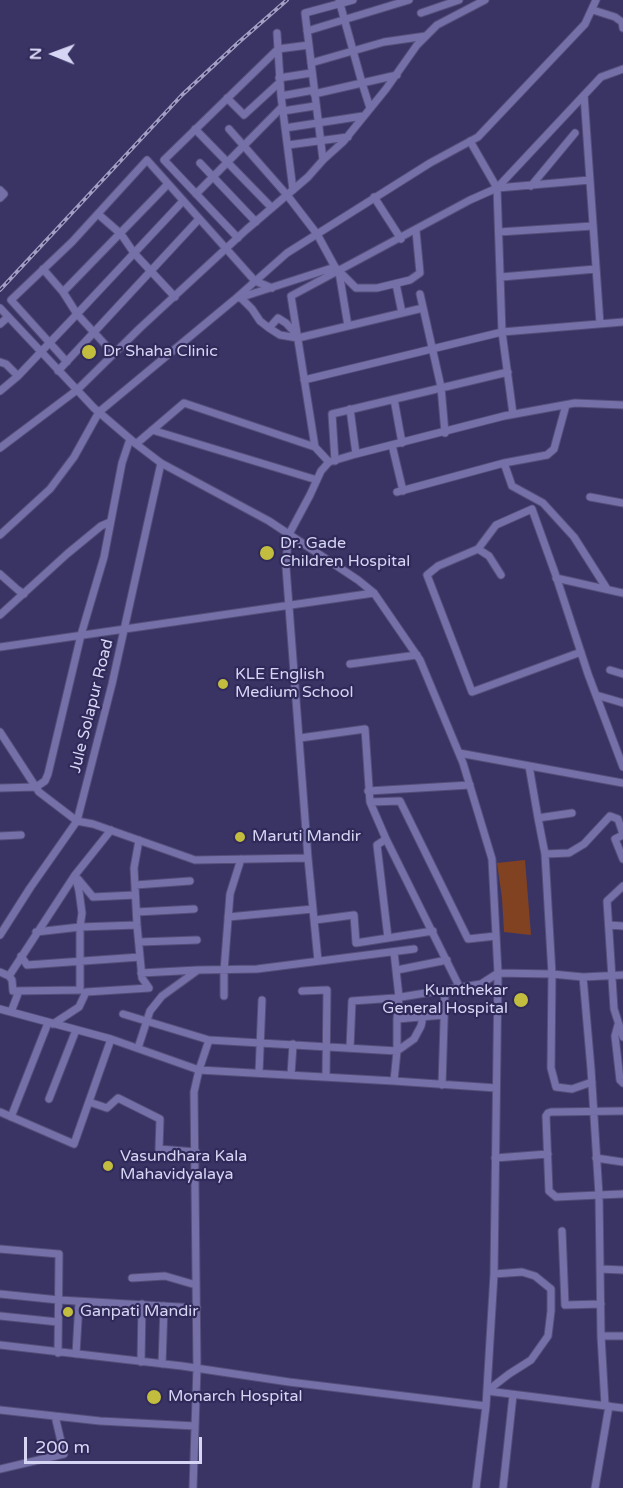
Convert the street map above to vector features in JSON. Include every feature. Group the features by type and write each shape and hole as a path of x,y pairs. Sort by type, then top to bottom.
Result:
{"street":[{"path":"323,160 305,13 353,0"},
{"path":"307,31 409,0"},
{"path":"421,14 459,0"},
{"path":"0,448 77,390 113,353 308,177 348,136 397,75 417,45 437,25 484,0"},
{"path":"0,535 50,489 74,457 99,412 238,299 287,253 374,197 478,137 585,24 596,0"},
{"path":"340,2 369,108"},
{"path":"593,10 615,17 622,22 623,28"},
{"path":"277,33 282,109 288,145 290,192"},
{"path":"311,63 384,42 426,36"},
{"path":"238,238 164,160 278,49 309,45"},
{"path":"497,188 601,77 623,69"},
{"path":"227,98 244,115 280,80 312,73"},
{"path":"281,96 362,84 397,75"},
{"path":"584,95 600,324"},
{"path":"196,194 282,109 315,106"},
{"path":"285,128 363,116"},
{"path":"195,129 272,208"},
{"path":"229,129 243,147 290,192 337,270 356,288 378,288 396,284 410,280 420,273 416,231"},
{"path":"531,186 575,133"},
{"path":"288,145 348,136"},
{"path":"470,141 497,188 502,332 513,414"},
{"path":"67,362 11,300 98,214 147,160 255,281 272,288"},
{"path":"200,163 256,222"},
{"path":"315,447 291,296 470,200 497,188 590,180"},
{"path":"63,292 168,184"},
{"path":"0,190 4,194 0,198"},
{"path":"374,197 400,239"},
{"path":"0,391 18,376 183,201"},
{"path":"98,214 121,234 134,253 175,297"},
{"path":"58,371 199,219"},
{"path":"499,232 593,226"},
{"path":"43,269 63,292 77,314 113,353"},
{"path":"501,277 596,269"},
{"path":"238,299 337,270"},
{"path":"337,270 348,326"},
{"path":"396,284 402,313"},
{"path":"420,294 441,387 445,433"},
{"path":"238,299 252,309 260,321 269,328 280,335 297,337 423,308"},
{"path":"0,324 4,312 99,412 161,463 269,521 374,593 420,660 459,753 492,860 498,973 494,1274 486,1406 476,1488"},
{"path":"269,328 278,318 286,323 297,337"},
{"path":"304,380 502,332 623,322"},
{"path":"0,362 6,364 18,376"},
{"path":"332,461 332,414 508,372"},
{"path":"394,399 402,443"},
{"path":"136,444 184,402 315,447 332,461"},
{"path":"392,445 400,491 547,455 554,448 566,405"},
{"path":"318,961 286,567 288,536 321,471 332,461 513,414 566,405 623,405"},
{"path":"350,409 356,454"},
{"path":"152,430 317,480"},
{"path":"0,788 36,787 45,781 48,774 81,635 104,557 122,463 130,439"},
{"name":"Jule Solapur Road","path":"0,935 77,821 125,628 161,463"},
{"path":"504,464 512,486 543,503 573,537 607,589"},
{"path":"590,498 623,503"},
{"path":"581,652 472,692 428,574 438,566 478,549 496,525 532,509 623,767"},
{"path":"0,615 76,547 101,526 110,522"},
{"path":"478,549 489,556 501,575"},
{"path":"0,574 24,594"},
{"path":"556,578 623,593"},
{"path":"0,647 374,593"},
{"path":"350,664 417,655"},
{"path":"610,670 623,674"},
{"path":"596,695 623,703"},
{"path":"300,738 365,729 370,802 460,988"},
{"path":"0,732 39,792 77,821 111,830 195,860 308,858"},
{"path":"459,753 623,783"},
{"path":"529,766 545,854 552,974 551,1068 556,1087 573,1089 592,1082"},
{"path":"368,791 470,785"},
{"path":"370,802 400,801 468,939 496,936"},
{"path":"538,818 572,813"},
{"path":"545,854 569,853 584,844 610,816 618,819 623,835 615,839 623,859"},
{"path":"9,976 75,875 111,830"},
{"path":"0,836 21,835"},
{"path":"386,839 377,845 388,938"},
{"path":"11,1117 50,1023 67,1016 79,1007 86,992 148,988 141,973 136,912 134,868 139,840"},
{"path":"224,996 230,894 241,859"},
{"path":"75,875 93,897 135,895"},
{"path":"0,972 12,980 13,991 80,990 81,900 75,875"},
{"path":"135,885 190,881"},
{"path":"623,886 607,901 613,976 619,1024 623,1037"},
{"path":"136,912 194,909"},
{"path":"228,917 313,909"},
{"path":"315,920 354,915 356,943 433,931"},
{"path":"36,932 80,927 137,925"},
{"path":"609,925 623,926"},
{"path":"139,942 197,940"},
{"path":"141,973 224,971 414,950"},
{"path":"394,952 399,997 394,1081"},
{"path":"21,956 27,965 140,957"},
{"path":"397,970 447,960"},
{"path":"138,1048 150,1011 162,996 198,970"},
{"path":"350,1048 352,1001 399,997 481,984 498,973 583,977 623,975"},
{"path":"583,977 599,1195 601,1336 607,1405 595,1488"},
{"path":"302,991 327,990 326,1077"},
{"path":"442,1085 445,990"},
{"path":"11,1012 19,991"},
{"path":"259,1073 262,1000"},
{"path":"0,1009 111,1039 199,1070 496,1088"},
{"path":"123,1014 209,1041 397,1051 414,1039 423,1017"},
{"path":"397,1019 444,1015"},
{"path":"619,1024 615,1036 620,1080 623,1083"},
{"path":"49,1099 76,1030"},
{"path":"0,1112 75,1144 111,1039"},
{"path":"193,1488 196,1368 194,1092 209,1041"},
{"path":"291,1075 293,1044"},
{"path":"89,1102 107,1108 118,1098 160,1119 159,1149 196,1152"},
{"path":"623,1111 548,1113 549,1191 552,1195 623,1194"},
{"path":"495,1158 548,1154"},
{"path":"596,1158 623,1162"},
{"path":"562,1231 565,1305 601,1304"},
{"path":"0,1249 59,1254 58,1353"},
{"path":"600,1269 623,1269"},
{"path":"487,1391 531,1360 548,1336 550,1311 551,1289 535,1276 522,1272 494,1274"},
{"path":"132,1278 165,1276 196,1285"},
{"path":"0,1294 79,1302 196,1308"},
{"path":"76,1354 79,1302"},
{"path":"141,1362 142,1304"},
{"path":"162,1364 164,1306"},
{"path":"0,1316 58,1322"},
{"path":"601,1336 623,1336"},
{"path":"0,1346 196,1368 486,1406"},
{"path":"487,1391 623,1408"},
{"path":"503,1488 513,1395"},
{"path":"0,1410 100,1421 195,1426"},
{"path":"0,1469 64,1454 55,1416"}],"shaded area":[{"path":"525,860 531,935 504,932 497,863"}],"railway":[{"path":"0,290 182,95 287,0"}],"place":[{"name":"Dr Shaha Clinic","path":"89,352"},
{"name":"Dr. Gade Children Hospital","path":"267,553"},
{"name":"KLE English Medium School","path":"223,684"},
{"name":"Maruti Mandir","path":"240,837"},
{"name":"Kumthekar General Hospital","path":"521,1000"},
{"name":"Vasundhara Kala Mahavidyalaya","path":"108,1166"},
{"name":"Ganpati Mandir","path":"68,1312"},
{"name":"Monarch Hospital","path":"154,1397"}]}
